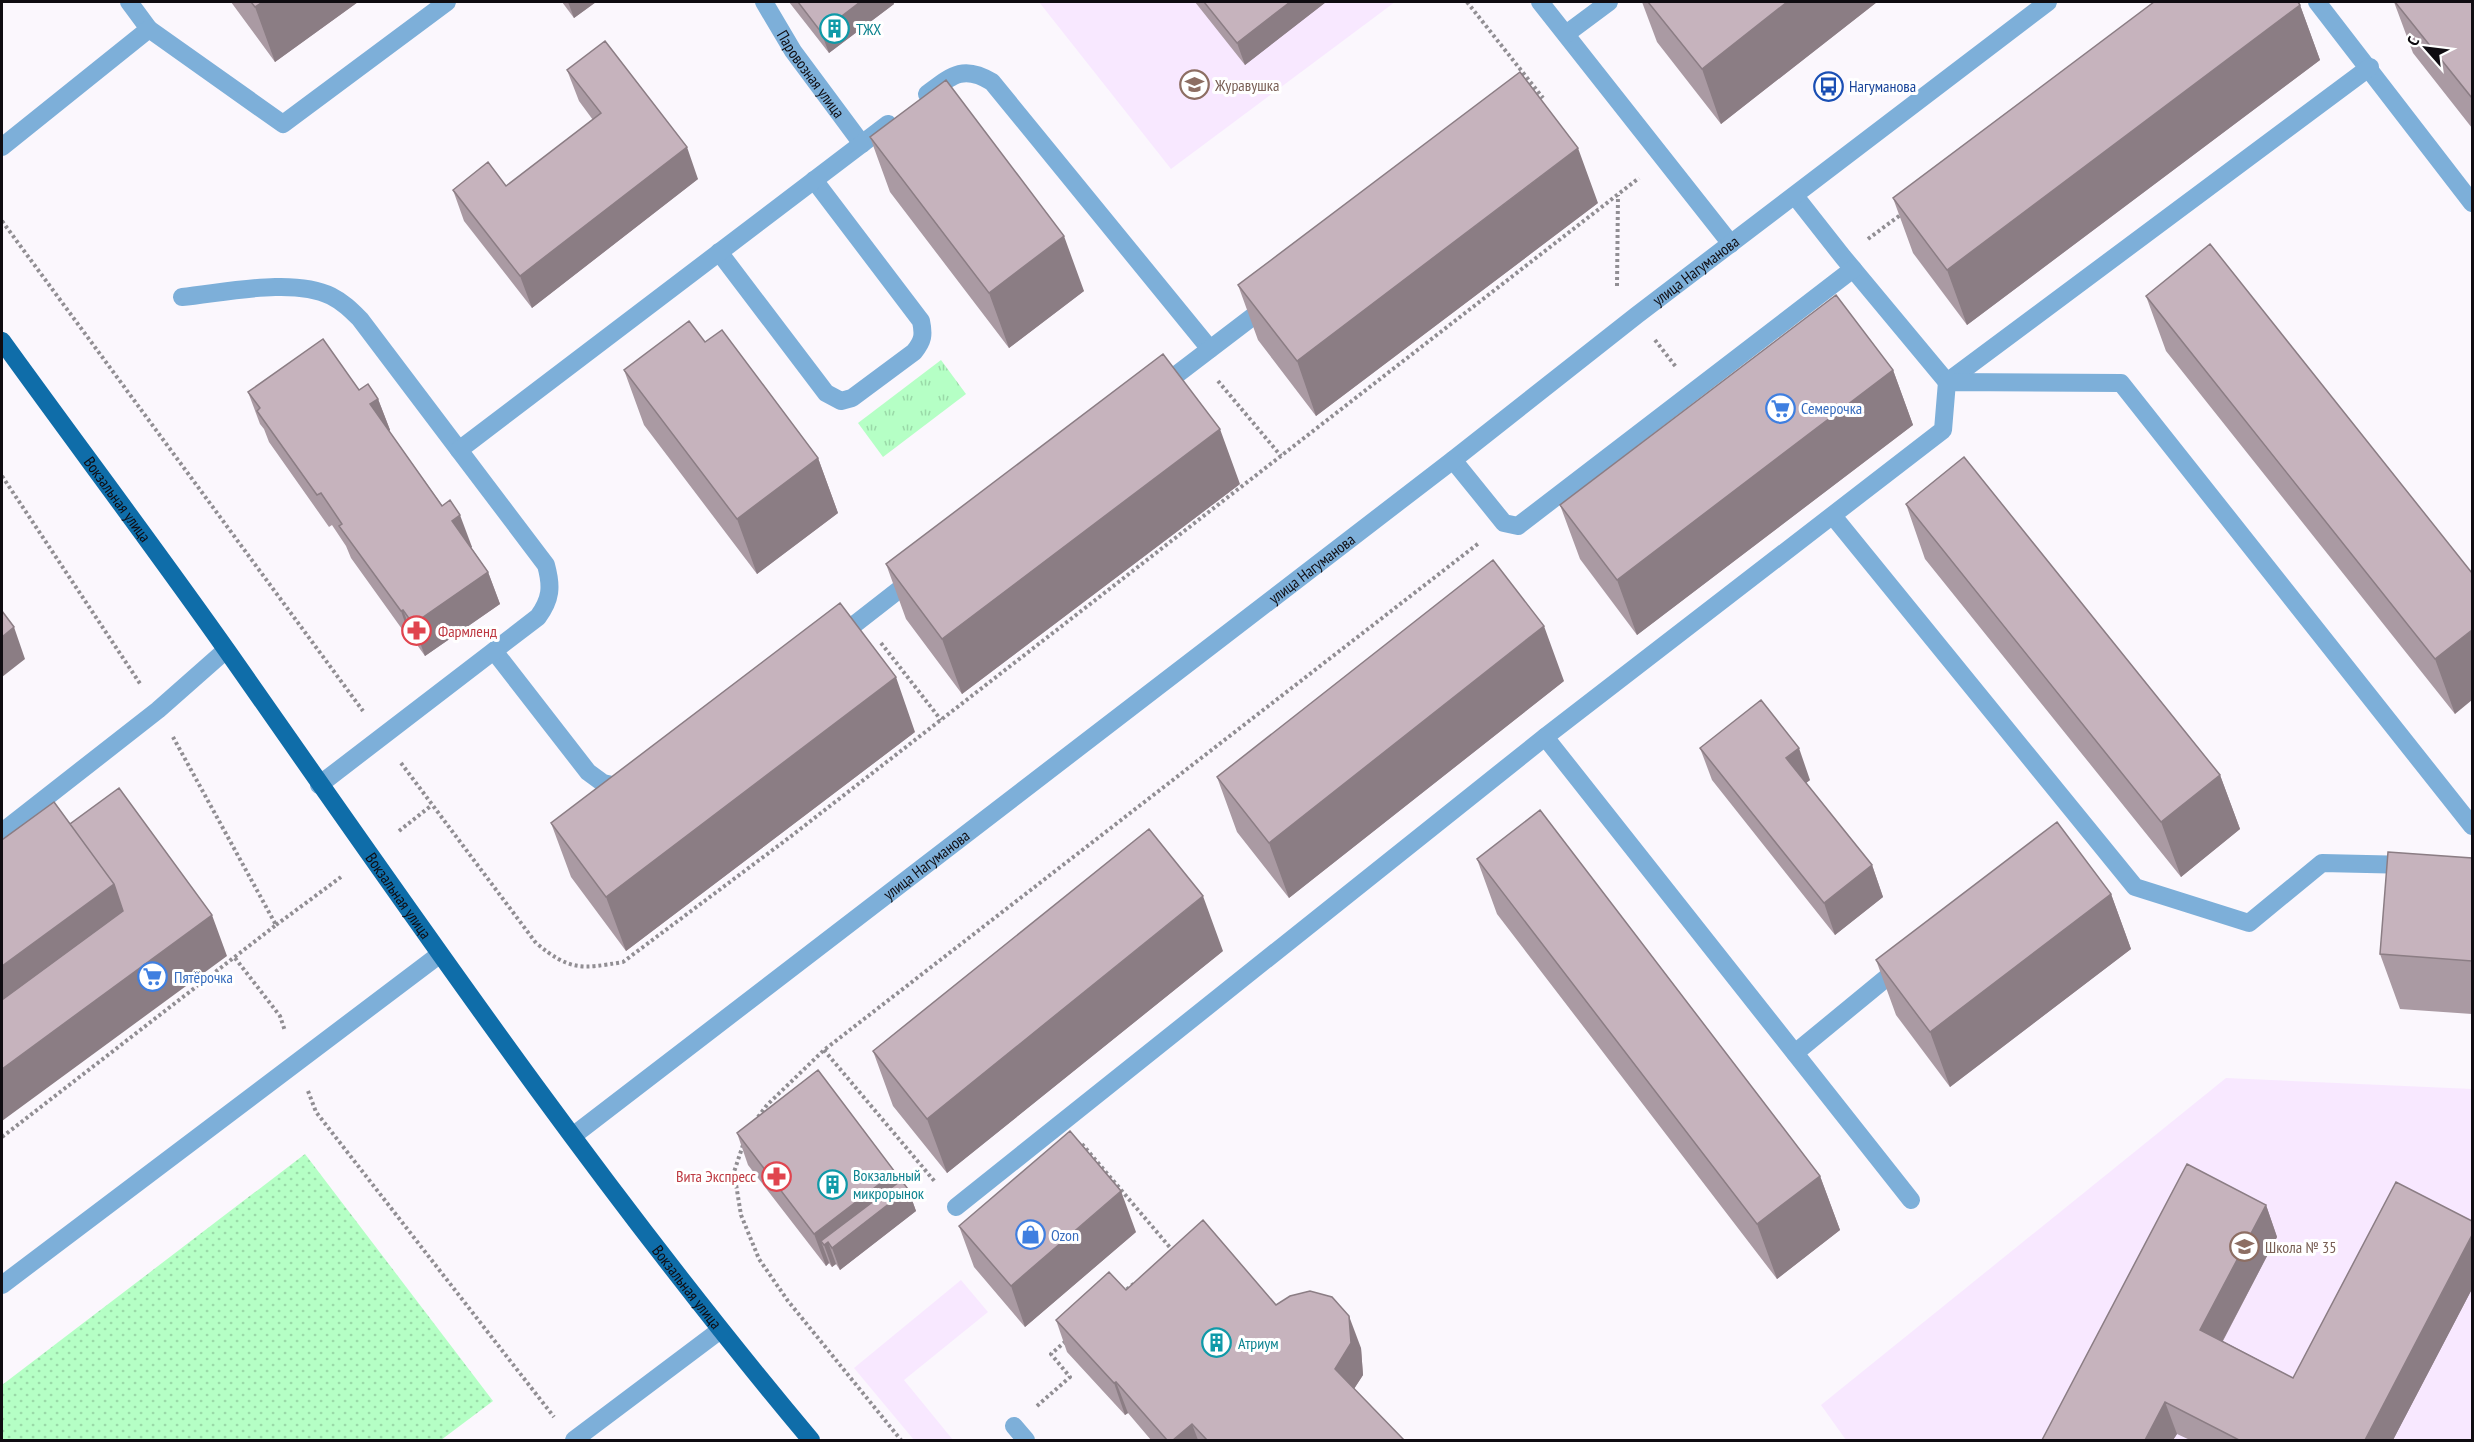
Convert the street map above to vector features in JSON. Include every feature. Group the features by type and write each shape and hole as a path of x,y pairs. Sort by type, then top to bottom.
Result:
{"main road":[{"name":"Вокзальная улица","path":"2,341 226,650 440,955 719,1331 811,1440"}],"street":[{"path":"129,2 150,29 283,124 447,2"},
{"name":"Паровозная улица","path":"764,2 793,51 862,144"},
{"path":"1540,2 1731,244"},
{"path":"1566,34 1609,2"},
{"name":"улица Нагуманова","path":"574,1135 2048,2"},
{"path":"2317,2 2370,67 2472,203"},
{"path":"2,147 150,29"},
{"path":"1947,382 2370,67"},
{"path":"459,450 947,79 960,73 980,75 992,82 1204,353"},
{"path":"719,252 826,393 841,401 861,392 914,352 921,343 924,333 921,321 814,180"},
{"path":"956,1207 1545,737 1943,430 1947,382 1848,263 1796,196"},
{"path":"1453,460 1504,523 1518,526 1848,263"},
{"path":"182,297 287,287 313,289 346,305 360,319 546,565 552,584 549,602 538,617 319,785"},
{"path":"1143,400 1286,291"},
{"path":"1947,382 2121,383 2472,826"},
{"path":"1833,516 2135,887 2249,923 2322,864 2426,865"},
{"path":"825,647 927,568"},
{"path":"2,832 158,710 226,650"},
{"path":"494,651 588,772 603,783 626,789 642,784"},
{"path":"1545,737 1911,1200"},
{"path":"2062,835 2080,820"},
{"path":"2,1285 440,955"},
{"path":"1795,1053 1914,955"},
{"path":"574,1440 719,1331"},
{"path":"1014,1426 1026,1440"}],"path":[{"path":"1467,2 1543,98"},
{"path":"2,221 536,943 559,962 589,968 622,962 941,720 1663,159"},
{"path":"1617,286 1618,195"},
{"path":"1848,263 1909,209"},
{"path":"1204,353 1281,456"},
{"path":"2,476 158,710 276,925"},
{"path":"756,1121 767,1105 824,1050 1504,523"},
{"path":"861,619 941,720"},
{"path":"399,831 432,805"},
{"path":"2,1137 341,877"},
{"path":"235,958 280,1016 316,1112 525,1382 574,1440"},
{"path":"824,1050 956,1207"},
{"path":"745,1137 734,1172 741,1215 759,1259 788,1301 901,1440"},
{"path":"1073,1150 1082,1143 1173,1251 1164,1258"},
{"path":"1120,1295 1138,1280"},
{"path":"1014,1426 1070,1377 1051,1354 1068,1339"}],"shaded area":[{"name":"Журавушка","path":"1039,2 1395,2 1171,169"},
{"name":"Школа № 35","path":"2226,1078 2472,1089 2472,1440 1846,1440 1821,1405"},
{"path":"961,1280 988,1312 904,1380 953,1440 914,1440 854,1368"}],"green space":[{"path":"941,360 966,394 883,457 858,423"},
{"path":"305,1154 493,1401 441,1440 2,1440 2,1385"}],"building":[{"path":"251,2 263,2 255,7"},
{"path":"798,2 860,2 821,32"},
{"path":"1204,2 1290,2 1237,43"},
{"path":"1648,2 1787,2 1702,69"},
{"path":"2154,2 2298,2 2300,5 1947,270 1893,198"},
{"path":"2395,2 2472,2 2472,98"},
{"path":"605,41 687,147 520,276 453,190 488,162 506,186 601,113 567,70"},
{"path":"1520,72 1578,148 1297,361 1238,285"},
{"path":"946,80 1064,236 989,293 870,137"},
{"path":"2210,244 2472,573 2472,630 2435,659 2146,296"},
{"path":"1836,295 1893,370 1617,580 1560,505"},
{"path":"689,321 705,342 722,330 818,458 737,519 624,370"},
{"path":"323,339 359,390 368,384 378,399 370,404 442,506 450,500 460,515 452,521 488,572 413,624 339,526 342,524 321,493 317,495 257,411 260,408 248,392"},
{"path":"1163,354 1220,429 942,639 886,564"},
{"path":"1964,457 2220,775 2161,822 1906,504"},
{"path":"1493,560 1544,626 1269,843 1217,777"},
{"path":"840,603 896,677 606,897 551,823"},
{"path":"2,611 14,627 2,637"},
{"path":"1761,700 1799,748 1786,758 1872,865 1824,903 1700,748"},
{"path":"119,788 212,915 2,1069 2,1000 123,911 114,884 70,824"},
{"path":"54,802 114,884 2,966 2,840"},
{"path":"1540,810 1820,1176 1757,1224 1477,859"},
{"path":"2057,822 2111,894 1930,1032 1876,960"},
{"path":"1149,829 1203,896 927,1119 873,1051"},
{"path":"2388,852 2472,858 2472,961 2380,954"},
{"name":"Вокзальный микрорынок","path":"818,1070 895,1172 814,1234 737,1133"},
{"path":"1070,1131 1121,1191 1011,1286 959,1226"},
{"path":"2187,1164 2266,1205 2200,1330 2293,1378 2396,1182 2472,1221 2472,1235 2365,1440 2239,1440 2165,1402 2145,1440 2042,1440"},
{"path":"895,1172 908,1189 832,1248 828,1242 824,1245 821,1241 899,1182"},
{"name":"Атриум","path":"1203,1220 1276,1305 1290,1296 1310,1291 1332,1297 1349,1316 1351,1343 1335,1369 1404,1440 1207,1440 1192,1424 1173,1440 1167,1440 1116,1382 1114,1383 1056,1320 1109,1272 1126,1290"}],"place":[{"name":"ТЖХ","path":"835,29"},
{"name":"Журавушка","path":"1194,85"},
{"name":"Нагуманова","path":"1828,86"},
{"name":"Семерочка","path":"1780,408"},
{"name":"Фармленд","path":"417,631"},
{"name":"Пятёрочка","path":"153,977"},
{"name":"Вита Экспресс","path":"777,1176"},
{"name":"Вокзальный микрорынок","path":"832,1184"},
{"name":"Ozon","path":"1030,1235"},
{"name":"Школа № 35","path":"2244,1247"},
{"name":"Атриум","path":"1217,1343"}]}
